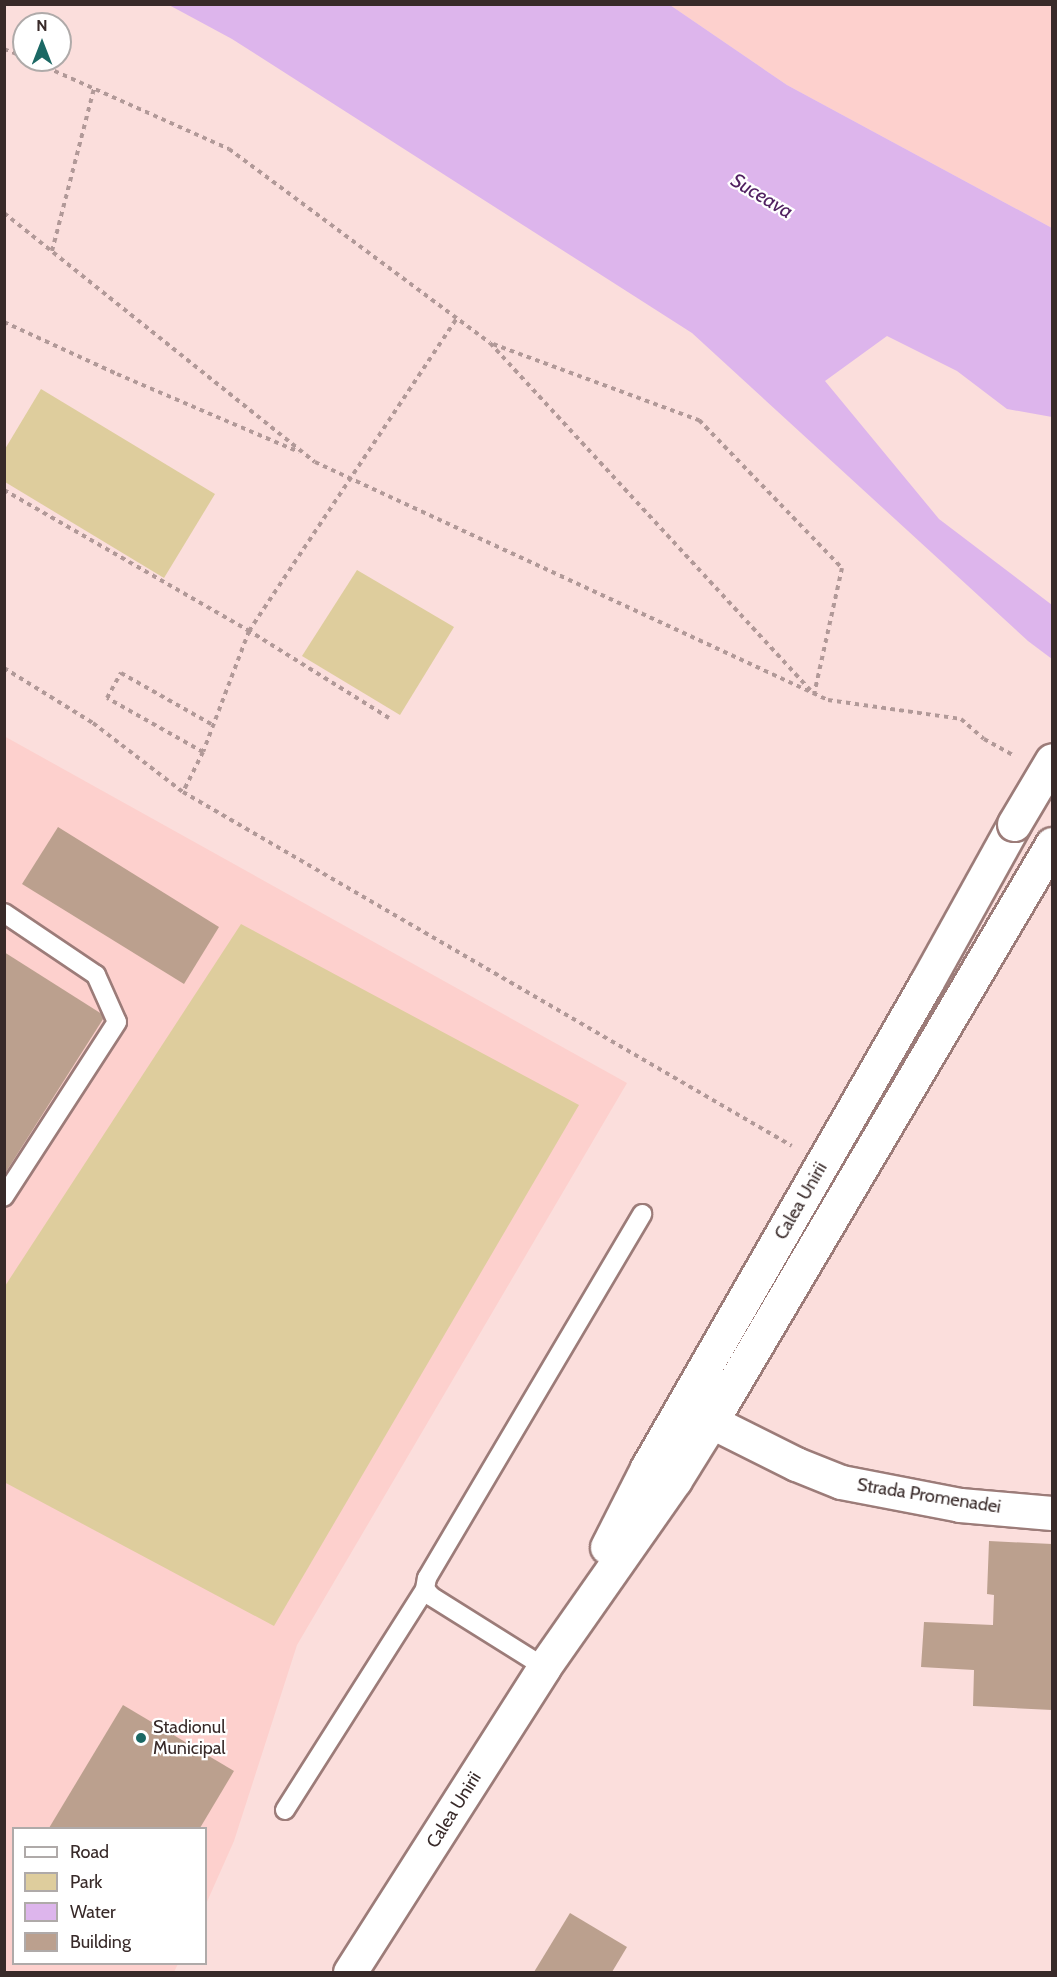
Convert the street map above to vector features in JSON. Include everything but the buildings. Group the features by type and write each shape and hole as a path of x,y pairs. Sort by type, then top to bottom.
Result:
{"main road":[{"name":"Calea Unirii","path":"551,1657 647,1468 1014,824 1038,760"},
{"name":"Calea Unirii","path":"350,1972 551,1657 675,1479 711,1422 1052,846"},
{"name":"Strada Promenadei","path":"682,1407 796,1464 841,1482 960,1505 1053,1513"}],"lane":[{"path":"4,913 96,975 117,1022 4,1197"},
{"path":"285,1810 425,1589 427,1578 642,1214"},
{"path":"425,1589 431,1596 551,1657"}],"path":[{"path":"56,72 229,149 490,343 814,694"},
{"path":"52,251 94,89"},
{"path":"4,213 315,462 828,700 961,719 984,739 1038,760"},
{"path":"183,792 202,752 249,632 457,318"},
{"path":"4,322 117,374 305,454"},
{"path":"490,343 699,420 842,568 814,694"},
{"path":"4,490 249,632 389,718"},
{"path":"4,668 93,723 183,792 822,1164"},
{"path":"202,752 107,698 121,673 213,725"}],"shaded area":[{"path":"670,5 1052,5 1052,228 787,85"},
{"path":"4,736 627,1083 297,1645 234,1841 207,1902 207,1827 12,1827 12,1965 178,1965 174,1972 5,1972"}],"green space":[{"path":"41,389 215,494 164,578 5,482 5,449"},
{"path":"357,570 454,627 400,715 302,656"},
{"path":"241,924 579,1105 274,1626 4,1482 5,1286"}],"water":[{"name":"Suceava","path":"169,5 670,5 787,85 1052,228 1052,417 1007,409 957,371 887,336 825,381 939,519 1052,605 1052,659 1028,641 692,333 232,39"}],"place":[{"name":"Stadionul Municipal","path":"141,1738"}]}
